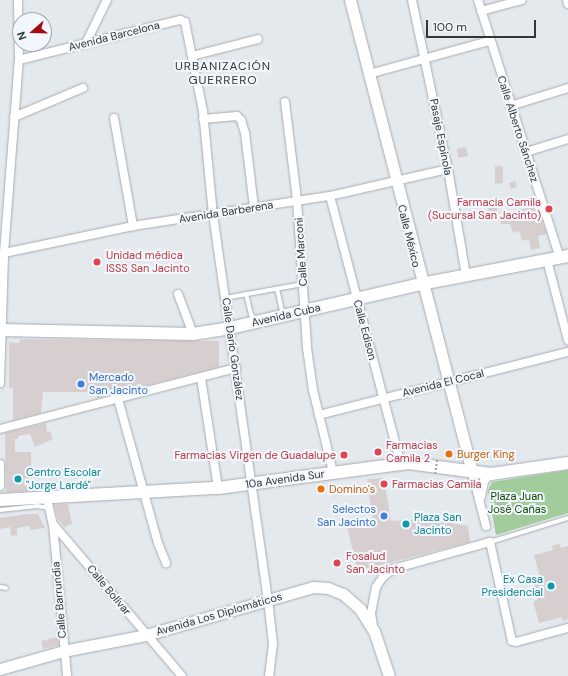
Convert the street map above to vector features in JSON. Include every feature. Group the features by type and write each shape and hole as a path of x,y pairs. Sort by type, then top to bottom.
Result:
{"main road":[{"name":"Avenida Cuba","path":"0,330 193,334 230,328 421,284 564,257"},
{"name":"10a Avenida Sur","path":"0,500 48,504 218,488 401,464 491,474 568,463"}],"street":[{"path":"0,383 0,330 4,253 18,60 18,0"},
{"path":"86,43 107,0"},
{"name":"Calle México","path":"350,0 421,284 472,472"},
{"name":"Pasaje Espinola","path":"412,0 426,59 448,169 466,275"},
{"name":"Calle Alberto Sánchez","path":"478,0 489,41 510,106 564,257"},
{"path":"481,11 522,0"},
{"path":"567,0 568,4"},
{"name":"Avenida Barcelona","path":"18,60 180,20 185,22"},
{"name":"Calle Darío González","path":"185,22 203,119 213,214 253,483 272,644 269,676"},
{"path":"192,56 258,39"},
{"path":"369,74 489,41"},
{"path":"14,117 83,88"},
{"path":"510,106 568,88"},
{"name":"Calle Marconi","path":"286,102 297,200 307,348 319,415 333,472"},
{"path":"203,119 237,116 241,120 245,133 254,207"},
{"path":"114,118 133,226"},
{"path":"526,152 568,139"},
{"name":"Avenida Barberena","path":"4,253 133,226 330,196 448,169"},
{"name":"Calle Edison","path":"330,196 401,464"},
{"path":"547,260 568,340"},
{"path":"178,294 193,334"},
{"name":"Avenida El Cocal","path":"319,415 384,397 568,352"},
{"path":"0,429 236,368"},
{"path":"201,378 218,488"},
{"path":"118,399 146,494 158,543 166,562"},
{"path":"0,464 0,486"},
{"path":"472,472 486,526"},
{"path":"481,504 484,481 491,474"},
{"name":"Calle Bolívar","path":"48,504 53,524 182,676"},
{"name":"Calle Barrundia","path":"53,524 67,676"},
{"path":"374,631 372,605 376,587 383,577 394,569 490,542 510,638 516,642 568,628"},
{"name":"Avenida Los Diplomáticos","path":"0,669 64,651 146,634 313,587 328,588 343,594 360,608 374,631 385,675"}],"lane":[{"path":"226,298 303,284"},
{"path":"277,289 283,316"},
{"path":"246,294 253,322"},
{"name":"10a Avenida Sur","path":"0,510 48,504"},
{"path":"490,542 568,518"},
{"path":"0,587 6,588"}],"path":[{"path":"435,474 437,460"}],"green space":[{"name":"Plaza Juan José Cañas","path":"568,470 568,513 496,535 488,491 492,482"}],"building":[{"path":"466,147 468,156 458,158 457,149"},
{"path":"495,166 503,166 503,183 495,184"},
{"path":"515,181 517,187 511,189 509,183"},
{"path":"535,196 535,203 547,234 538,236 540,248 531,250 529,239 522,241 519,231 513,233 510,224 501,224 499,217 529,207 526,199"},
{"path":"497,206 497,212 489,213 488,207"},
{"name":"Mercado San Jacinto","path":"20,339 219,341 219,367 97,398 97,392 43,392 41,413 13,420 13,389 9,388 9,342 19,343"},
{"path":"46,423 47,432 50,431 53,439 35,447 30,434 18,436 18,439 15,439 15,452 31,452 32,491 6,492 5,433"},
{"name":"Plaza San Jacinto","path":"384,478 391,521 427,519 468,526 470,542 358,571 347,527 373,520 367,479"},
{"path":"68,504 72,524 64,527 58,519 54,505"},
{"path":"26,514 38,514 45,528 30,530 30,526 17,528 17,535 11,536 10,527 0,529 0,518"},
{"name":"Ex Casa Presidencial","path":"560,544 561,548 568,546 568,619 563,621 562,617 539,623 533,601 538,600 532,579 540,577 534,555 553,550 552,546"},
{"path":"57,637 59,645 43,649 41,641"}],"place":[{"name":"Farmacia Camila (Sucursal San Jacinto)","path":"549,209"},
{"name":"Unidad médica ISSS San Jacinto","path":"97,262"},
{"name":"Mercado San Jacinto","path":"81,384"},
{"name":"Farmacias Camila 2","path":"378,452"},
{"name":"Burger King","path":"449,454"},
{"name":"Farmacias Virgen de Guadalupe","path":"344,455"},
{"name":"Centro Escolar \"Jorge Lardé\"","path":"18,479"},
{"name":"Farmacias Camila","path":"384,484"},
{"name":"Domino's","path":"321,489"},
{"name":"Selectos San Jacinto","path":"384,516"},
{"name":"Plaza San Jacinto","path":"406,524"},
{"name":"Fosalud San Jacinto","path":"337,563"},
{"name":"Ex Casa Presidencial","path":"551,586"}],"district":[{"name":"URBANIZACIÓN GUERRERO","path":"223,74"}]}
